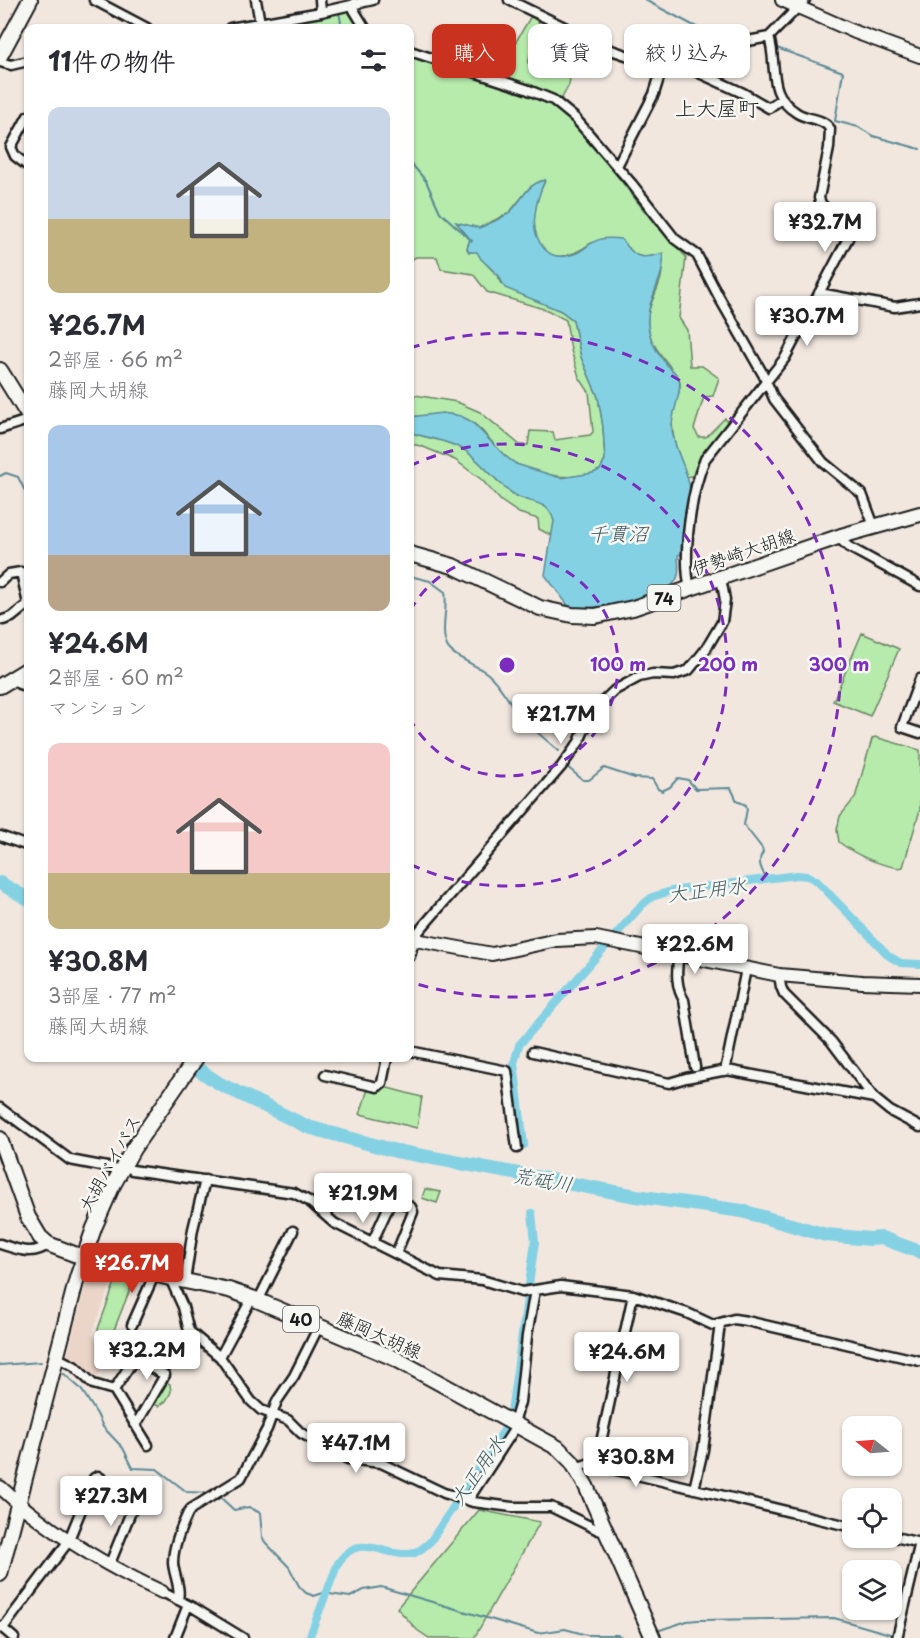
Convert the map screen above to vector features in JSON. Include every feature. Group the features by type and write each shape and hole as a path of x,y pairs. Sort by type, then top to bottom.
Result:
{"main road":[{"path":"1,55 30,0"},
{"path":"0,370 24,409"},
{"name":"伊勢崎大胡線","path":"414,555 453,566 540,608 572,615 595,616 622,611 841,536 920,514"},
{"path":"5,682 24,671"},
{"name":"大胡バイパス","path":"0,1574 56,1357 84,1256 100,1212 138,1142 193,1062"},
{"path":"0,1139 28,1218 40,1237 48,1244"},
{"name":"藤岡大胡線","path":"48,1244 84,1256 229,1290 255,1299 396,1359 558,1448 576,1468 608,1532 653,1638"}],"street":[{"path":"94,0 139,24"},
{"path":"256,0 260,22"},
{"path":"320,0 321,12"},
{"path":"250,24 321,12 373,0"},
{"path":"509,0 624,54"},
{"path":"782,0 801,3 920,50"},
{"path":"354,3 354,10 363,24"},
{"path":"750,41 769,37 801,3"},
{"path":"801,3 855,32 920,56"},
{"path":"690,589 688,533 702,465 712,448 785,358 855,225 824,208 820,203 831,135 829,126 796,113 782,98 773,78 769,37"},
{"path":"414,52 490,76 553,100 574,118 675,239 697,255 767,382 774,399 823,462 852,484 863,496 874,526"},
{"path":"1,55 10,65 24,62"},
{"path":"616,166 654,93 659,78"},
{"path":"711,78 769,108 782,98"},
{"path":"24,123 11,147 15,156 24,163"},
{"path":"819,293 895,307 920,303"},
{"path":"0,429 24,421"},
{"path":"841,536 849,547 920,586"},
{"path":"0,582 9,574 21,572 24,586"},
{"path":"414,938 561,767 579,742 591,713 604,699 639,677 653,674 674,675 689,670 706,649 722,622 725,600 722,578"},
{"path":"3,620 12,617 24,607"},
{"path":"920,679 902,727 920,733"},
{"path":"5,682 24,686"},
{"path":"0,836 24,845"},
{"path":"414,940 492,954 569,939 610,941 779,975 920,984"},
{"path":"679,956 677,965 679,992 684,1000 695,1067"},
{"path":"725,1071 746,969"},
{"path":"779,975 780,987 784,994 831,1041 874,1098 890,1111 920,1126"},
{"path":"414,1052 507,1071 517,1148"},
{"path":"533,1052 669,1083 725,1071 874,1098"},
{"path":"325,1075 377,1087 382,1083 386,1062"},
{"path":"0,1108 70,1160 112,1168"},
{"path":"132,1170 299,1195 334,1223 440,1276 482,1280 522,1292 561,1286 633,1295 687,1313 713,1325 734,1319 747,1321 920,1361"},
{"path":"185,1281 193,1229 205,1180"},
{"path":"372,1243 392,1199 411,1207 413,1212 396,1254"},
{"path":"220,1357 293,1231"},
{"path":"0,1244 32,1252 48,1244"},
{"path":"132,1325 155,1274"},
{"path":"170,1278 183,1307 189,1331 220,1357 255,1406 288,1420 301,1433 348,1460 381,1463 435,1490 467,1500 512,1507 551,1507 598,1530 608,1532"},
{"path":"467,1500 512,1422 520,1402 533,1291"},
{"path":"596,1465 633,1295"},
{"path":"694,1489 703,1450 720,1324"},
{"path":"178,1600 179,1591 173,1557 188,1513 241,1478 267,1430 277,1401 294,1376 318,1326"},
{"path":"56,1357 74,1366 93,1384 114,1390 148,1445"},
{"path":"114,1390 134,1359 165,1375 134,1424"},
{"path":"576,1468 587,1464 596,1465 842,1525"},
{"path":"14,1638 1,1627 68,1542 96,1476 115,1488 137,1497 109,1566"},
{"path":"0,1487 18,1504 68,1542 109,1566 188,1605 243,1638"},
{"path":"897,1638 920,1543 902,1539"},
{"path":"175,1638 188,1605"}],"shaded area":[{"path":"99,1266 119,1271 112,1281 92,1334 100,1349 105,1352 99,1376 89,1375 67,1357 88,1274"}],"green space":[{"path":"348,9 357,24 286,24"},
{"path":"531,16 539,23 528,24 528,78 570,78 569,85 557,107 581,129 653,222 686,257 679,318 687,330 690,366 702,366 719,378 713,396 704,397 694,429 699,437 706,437 725,418 727,422 704,454 696,475 687,477 672,428 673,411 680,387 679,380 653,344 649,329 648,315 661,278 663,254 647,258 632,254 629,248 591,243 581,250 562,256 546,252 536,235 534,222 537,201 545,181 530,187 509,213 479,228 457,223 470,239 467,248 469,252 477,251 502,284 561,311 573,320 581,357 598,397 605,460 600,470 577,476 537,472 513,462 476,425 464,418 444,414 414,417 415,395 457,402 480,412 520,445 528,445 530,431 553,432 555,440 590,435 593,432 589,392 579,377 566,320 547,310 487,292 473,274 441,269 437,257 414,258 414,55 432,61 432,78 497,80 498,78 516,78 516,41"},
{"path":"414,433 460,448 515,495 545,506 553,516 552,536 539,529 538,519 519,513 501,501 482,480 455,460 414,445"},
{"path":"862,633 899,649 870,716 833,701"},
{"path":"875,737 920,750 920,810 903,867 899,868 867,859 839,842 837,830 840,816 855,798 872,739"},
{"path":"384,1087 422,1097 417,1128 360,1114 368,1089 382,1091"},
{"path":"425,1189 441,1192 437,1203 422,1198"},
{"path":"119,1271 136,1274 108,1345 98,1329"},
{"path":"165,1382 170,1384 171,1392 166,1401 159,1406 153,1404"},
{"path":"479,1510 540,1522 474,1638 429,1638 417,1630 397,1608"}],"water":[{"name":"千貫沼","path":"545,180 537,202 535,230 545,250 551,254 566,256 574,254 595,241 610,238 621,239 638,256 647,257 663,253 662,271 650,306 648,324 657,351 679,379 672,428 675,444 689,482 690,497 683,554 678,555 678,577 667,588 625,602 570,608 545,575 554,521 548,509 539,503 515,495 459,447 414,433 414,416 442,413 461,416 472,422 505,456 516,464 561,478 593,473 600,470 605,460 598,397 581,357 573,320 561,311 505,288 499,276 477,252 469,252 467,249 470,239 456,222 479,228 495,221 510,212 525,193"}],"waterway":[{"path":"645,0 719,39 752,37"},
{"path":"339,12 341,24"},
{"path":"774,47 843,72 835,121 858,127 873,136 920,149"},
{"path":"414,167 426,181 440,212 472,241"},
{"path":"0,476 6,473 18,477 24,489"},
{"path":"414,577 430,581 445,592 444,634 450,650 488,674 536,732 559,751"},
{"path":"566,766 583,780 589,780 604,768 635,778 652,779 662,791 670,787 678,778 688,780 696,789 731,788 737,801 746,805 744,825 762,848 760,863 767,880"},
{"name":"大正用水","path":"524,1145 514,1063 519,1045 641,906 652,897 671,891 797,875 808,876 817,881 889,956 901,963 920,964"},
{"name":"荒砥川","path":"0,883 24,897"},
{"name":"荒砥川","path":"187,1062 220,1084 308,1127 396,1151 636,1196 742,1211 826,1235 882,1238 920,1252"},
{"name":"大正用水","path":"309,1638 338,1563 346,1554 354,1548 363,1547 399,1554 415,1553 423,1548 430,1542 505,1429 511,1412 535,1242 532,1213"},
{"path":"0,1365 41,1362"},
{"path":"63,1373 81,1389 103,1427 123,1448 133,1468 157,1469 187,1492 212,1493"},
{"path":"219,1496 234,1510 249,1507 260,1513 262,1537 265,1542 289,1567 299,1586 306,1593 314,1596 323,1593 350,1597 364,1590 381,1587 538,1633 565,1629 587,1635 617,1635 623,1638"},
{"path":"657,1631 687,1621 698,1620 834,1618 904,1638"}],"district":[{"name":"上大屋町","path":"717,107"}]}
